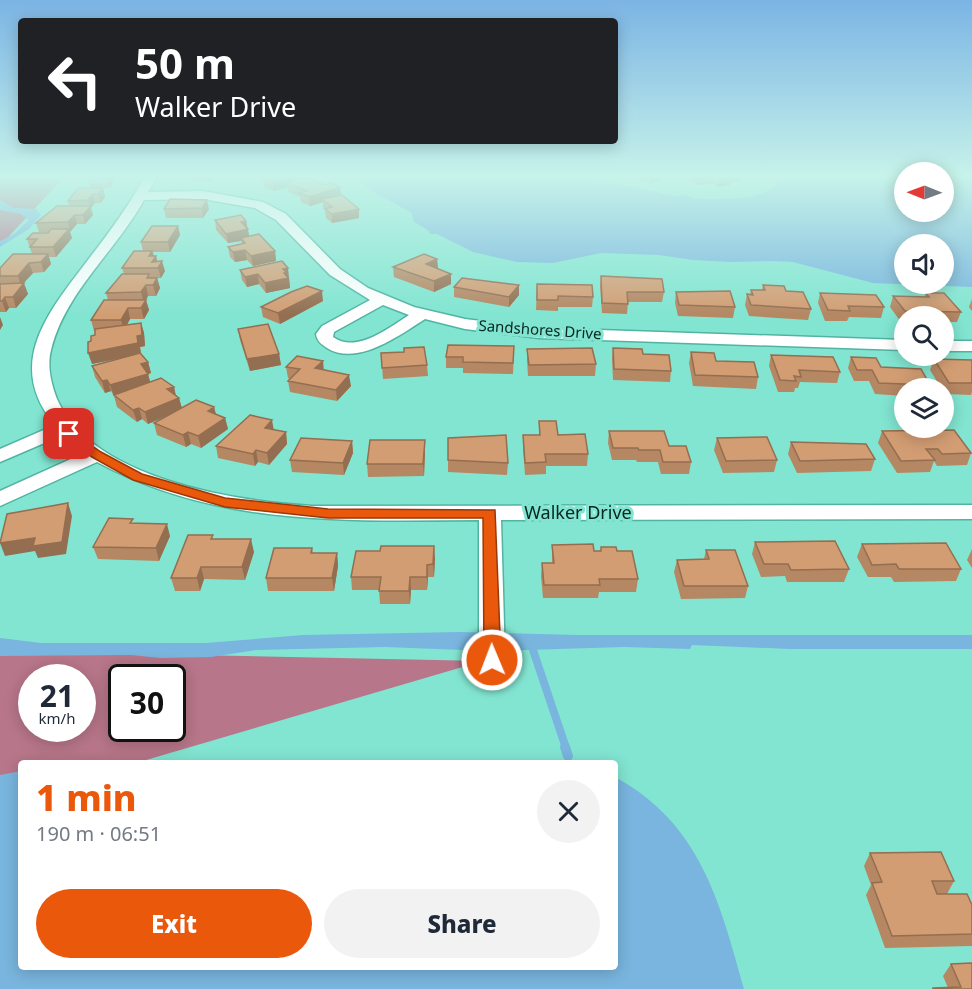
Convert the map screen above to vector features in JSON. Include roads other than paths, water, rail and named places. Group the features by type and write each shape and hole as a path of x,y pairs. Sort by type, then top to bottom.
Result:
{"street":[{"name":"Walker Drive","path":"122,223 66,298 43,334 37,361 39,378 50,411 64,428 97,455 155,484 215,500 267,509 349,514 972,512"},
{"name":"Sandshores Drive","path":"284,223 347,282 381,300 421,314 465,324 539,333 894,345"},
{"path":"381,300 328,329 324,334 325,339 336,346 363,346 374,342 421,314"},
{"path":"954,346 972,346"},
{"path":"0,456 64,428"},
{"path":"0,499 97,455"},
{"path":"490,513 492,660"}],"water":[{"path":"26,223 34,223 29,229 0,247 0,241 14,234"},
{"path":"416,223 972,223 972,287 954,286 954,234 894,234 894,284 873,283 793,262 731,262 659,255 601,253 553,263 517,262 473,252 437,234 430,234"},
{"path":"460,632 578,635 972,635 972,649 790,649 692,645 690,649 624,647 489,651 385,647 256,650 211,657 0,656 0,638 41,643 206,643 303,635"},
{"path":"18,772 18,970 618,970 618,779 644,796 668,817 687,841 715,896 744,989 0,989 0,775"}],"waterway":[{"path":"533,650 566,748"},
{"path":"565,747 568,756"}]}
